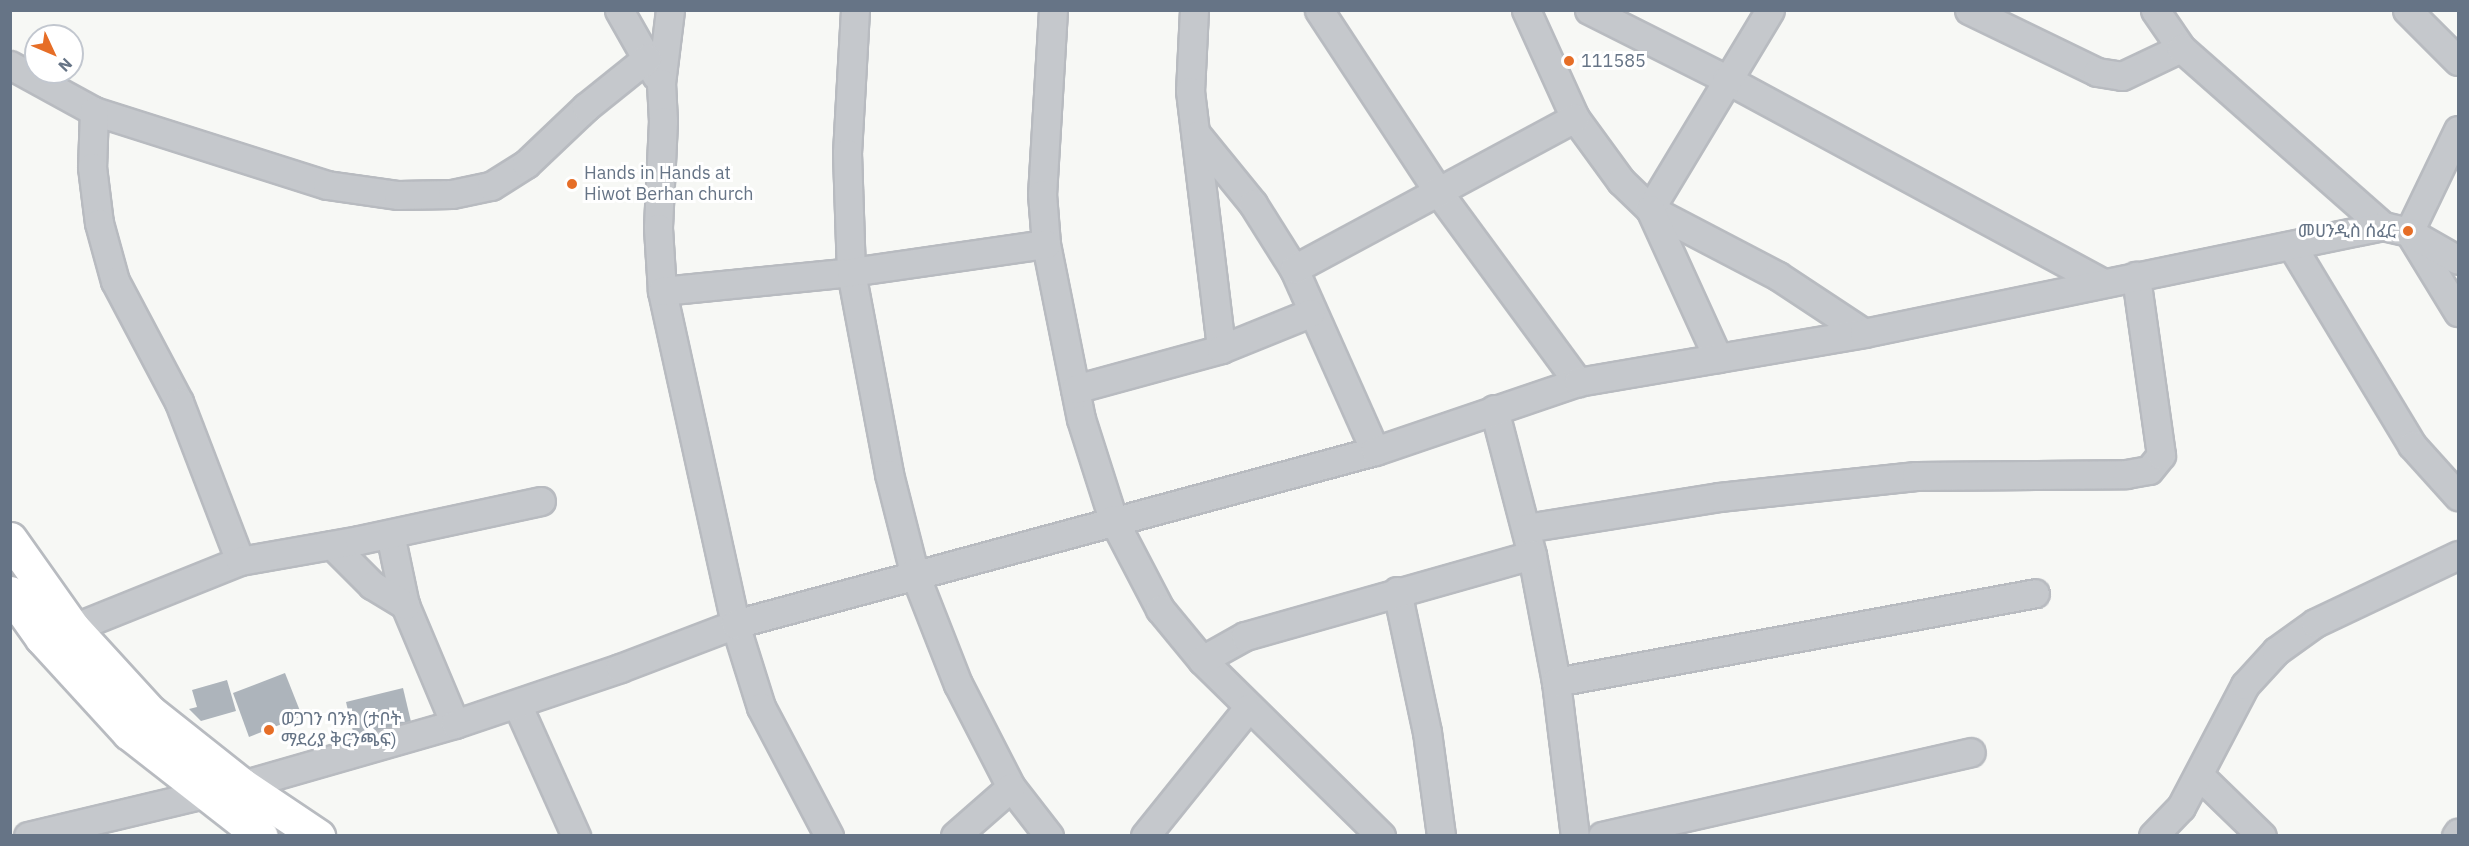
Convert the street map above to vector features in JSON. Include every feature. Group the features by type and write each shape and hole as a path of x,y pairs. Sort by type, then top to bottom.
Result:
{"main road":[{"path":"10,539 73,628 150,712 242,785 318,836"},
{"path":"10,593 42,638 129,733 261,836"}],"street":[{"path":"620,10 661,83"},
{"path":"670,10 661,83 663,121 658,228 662,291 735,624 761,706 829,836"},
{"path":"855,10 848,153 851,272 889,474 915,572 958,684 1011,787 1049,836"},
{"path":"1053,10 1042,194 1046,244 1075,389 1113,519 1160,609 1202,660 1369,831"},
{"path":"1194,10 1190,91 1221,349"},
{"path":"1320,10 1439,194 1578,382"},
{"path":"1526,10 1575,117 1621,181 1650,209 1778,276 1864,333"},
{"path":"1589,10 1726,80 2101,282"},
{"path":"1650,209 1770,10"},
{"path":"1969,10 2097,72 2122,76 2181,48"},
{"path":"2155,10 2181,48 2383,226"},
{"path":"2407,10 2458,61"},
{"path":"10,65 94,111 327,185 398,195 452,194 492,186 526,164 586,107 647,58"},
{"path":"94,111 92,166 99,223 115,281 178,402 240,561"},
{"path":"1294,269 1439,194 1575,117"},
{"path":"2409,232 2458,130"},
{"path":"1197,135 1252,204 1294,269 1310,313 1376,451"},
{"path":"1650,209 1718,358"},
{"path":"28,836 203,792 242,785 455,724 517,704 735,624 915,572 1376,451 1578,382 1864,333 2101,282 2292,246 2383,226 2409,232 2458,260"},
{"path":"2409,232 2458,312"},
{"path":"662,291 851,272 1046,244"},
{"path":"2292,246 2412,446 2458,496"},
{"path":"1527,528 1719,497 1916,476 2126,474 2149,470 2161,455 2136,276"},
{"path":"1075,389 1221,349 1310,313"},
{"path":"1494,409 1527,528 1556,682 1575,836"},
{"path":"73,628 240,561 390,534 541,501"},
{"path":"390,534 405,605 455,724"},
{"path":"332,545 372,585 405,605"},
{"path":"1202,660 1245,636 1532,555"},
{"path":"2153,836 2181,807 2200,776 2213,742 2245,685 2276,651 2315,623 2458,555"},
{"path":"1398,591 1426,732 1441,836"},
{"path":"1556,682 2035,593"},
{"path":"517,704 576,836"},
{"path":"1144,836 1248,708"},
{"path":"1602,836 1971,752"},
{"path":"2200,776 2262,836"},
{"path":"955,836 1011,787"}],"building":[{"path":"285,673 302,716 249,737 233,693"},
{"path":"227,680 236,711 201,721 189,709 197,707 192,690"},
{"path":"403,688 412,726 355,740 346,702"}],"place":[{"name":"111585","path":"1569,61"},
{"name":"Hands in Hands at Hiwot Berhan church","path":"572,184"},
{"name":"መሀንዲስ ሰፈር","path":"2408,231"},
{"name":"ወጋገን ባንክ (ታቦት ማደሪያ ቅርንጫፍ)","path":"269,730"}]}
